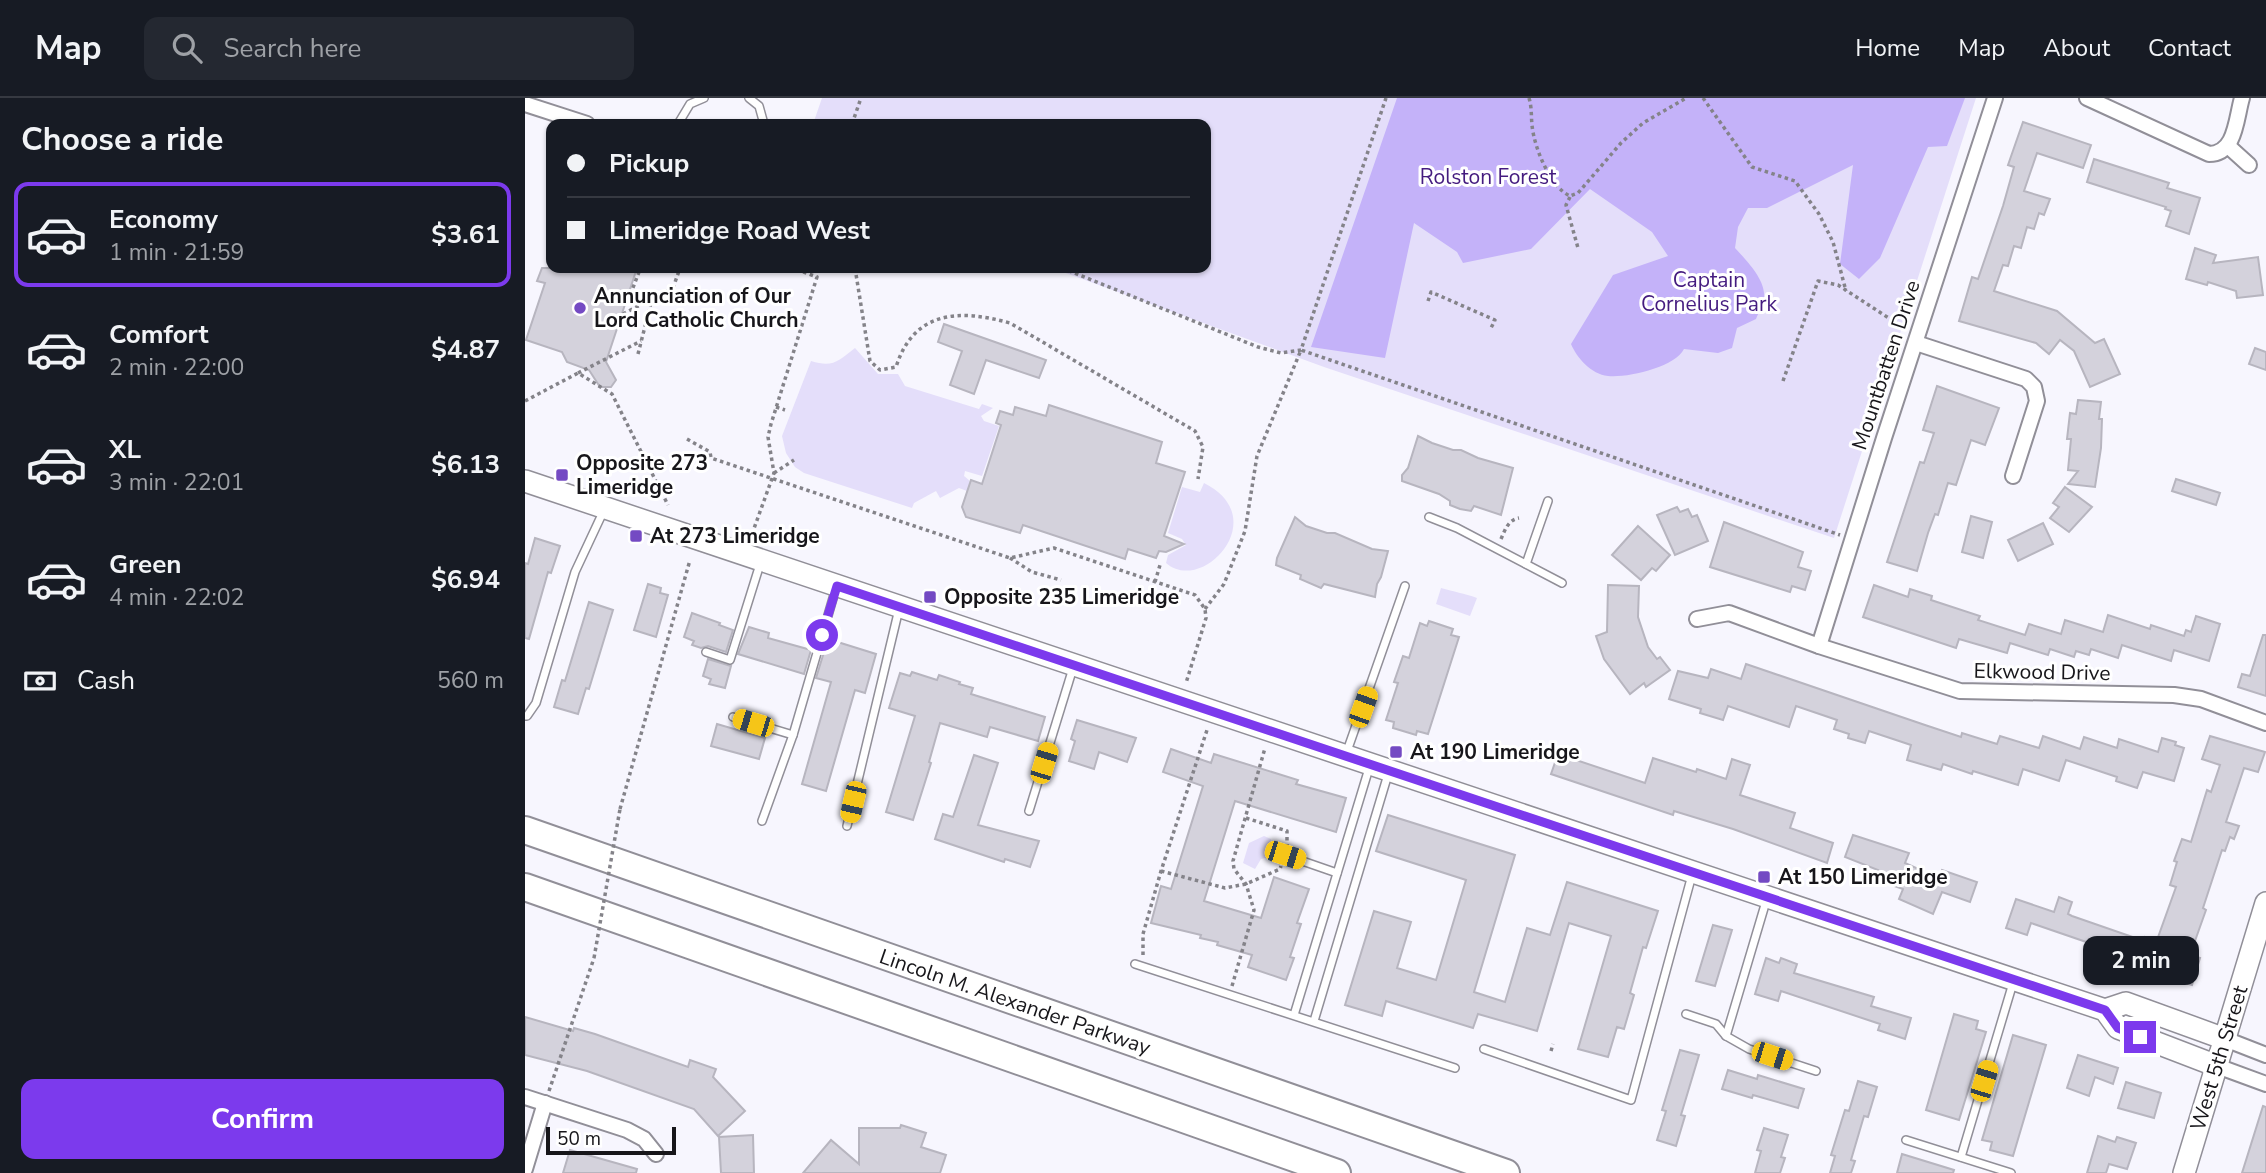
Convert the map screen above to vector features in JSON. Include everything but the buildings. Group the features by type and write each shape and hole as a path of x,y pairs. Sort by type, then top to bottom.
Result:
{"highway":[{"name":"Lincoln M. Alexander Parkway","path":"525,830 1506,1173"},
{"path":"525,887 1337,1173"}],"street":[{"name":"Mountbatten Drive","path":"1819,646 1995,98"},
{"path":"2087,98 2210,153 2217,153 2228,146 2242,98"},
{"path":"532,103 574,119"},
{"path":"2228,146 2249,165"},
{"path":"1917,339 2026,379 2034,387 2037,401 2013,476"},
{"path":"525,481 2105,1010 2118,1028 2266,1084"},
{"name":"Elkwood Drive","path":"1697,619 1729,613 1819,646 1960,691 2174,695 2201,699 2266,723"},
{"name":"West 5th Street","path":"2184,1173 2266,903"},
{"path":"2105,1010 2126,1003 2266,1055"},
{"path":"525,1097 627,1130 644,1139 656,1154"},
{"path":"525,1169 545,1103"}],"lane":[{"path":"681,119 690,104 704,98"},
{"path":"749,98 759,106 763,119"},
{"path":"1527,564 1548,501"},
{"path":"525,716 536,703 575,572 605,508"},
{"path":"1429,517 1457,527 1562,583"},
{"path":"706,652 730,660 761,561"},
{"path":"762,821 793,735 837,586"},
{"path":"1345,756 1405,586"},
{"path":"847,826 900,608"},
{"path":"1029,811 1074,666"},
{"path":"733,717 793,735"},
{"path":"1294,1015 1337,873 1379,767"},
{"path":"1314,1021 1379,767"},
{"path":"1285,855 1337,873"},
{"path":"1484,1049 1631,1100 1693,872"},
{"path":"1726,1036 1767,897"},
{"path":"1135,964 1455,1068"},
{"path":"1961,1157 2014,979"},
{"path":"1686,1014 1716,1024 1726,1036 1749,1049 1816,1071"},
{"path":"1906,1140 2011,1173"}],"path":[{"path":"854,119 861,98"},
{"path":"1180,701 1204,627 1205,609 1224,584 1245,531 1257,456 1301,350 1386,98"},
{"path":"1529,98 1532,127 1542,162 1561,192 1570,196 1578,193 1621,143 1643,123 1686,98"},
{"path":"1703,98 1752,167 1795,181 1819,214 1833,242 1846,290"},
{"path":"1570,196 1566,205 1578,248"},
{"path":"639,273 631,293 652,299"},
{"path":"623,314 673,288 678,273"},
{"path":"752,534 773,475 768,437 817,277 806,273"},
{"path":"856,273 870,361 880,370 896,367 902,349 913,334 928,322 955,315 983,315 1010,323 1195,431 1203,447 1198,480"},
{"path":"1074,273 1258,347 1280,353 1301,350 1852,540"},
{"path":"1783,381 1816,282 1838,285 1917,339"},
{"path":"1428,301 1431,292 1495,320 1491,328"},
{"path":"638,354 652,299"},
{"path":"1449,308 1452,301"},
{"path":"525,401 641,341"},
{"path":"578,373 612,394 668,505"},
{"path":"776,407 785,410"},
{"path":"687,439 710,452 711,458 773,475 1010,558 1032,572 1061,580"},
{"path":"773,475 794,460"},
{"path":"1496,548 1508,525 1513,519 1519,518"},
{"path":"1010,558 1054,548 1195,595 1205,609"},
{"path":"545,1103 594,958 620,809 690,559"},
{"path":"1155,582 1160,565"},
{"path":"1135,964 1142,959 1143,934 1161,871 1213,712"},
{"path":"1230,995 1254,910 1246,884 1234,869 1233,861 1270,731"},
{"path":"1161,871 1225,888 1246,884 1280,869 1285,855 1287,831 1246,818"},
{"path":"1551,1051 1553,1044"}],"green space":[{"name":"Captain Cornelius Park","path":"822,98 1976,98 1834,538 1324,367 1066,273 1211,273 1211,119 815,119"},
{"name":"Rolston Forest","path":"1397,98 1965,98 1947,146 1928,147 1880,258 1859,279 1840,264 1853,165 1767,208 1748,208 1738,227 1735,248 1757,275 1764,296 1756,319 1737,328 1732,348 1718,353 1684,349 1661,366 1638,373 1608,376 1590,369 1571,344 1613,275 1668,256 1652,232 1590,189 1531,249 1463,263 1457,252 1414,223 1385,358 1311,347"},
{"path":"855,348 878,374 898,374 905,386 979,409 982,404 993,408 981,416 984,421 999,426 982,476 965,471 964,476 970,481 967,491 959,488 940,498 936,491 914,503 912,508 804,473 795,467 786,453 782,436 811,361 825,364 835,362"},
{"path":"1204,483 1224,498 1233,515 1232,532 1225,548 1212,561 1197,569 1181,570 1166,563 1168,555 1186,545 1182,539 1168,533 1182,487 1200,492"},
{"path":"1441,588 1477,598 1470,616 1436,604"},
{"path":"1264,836 1271,839 1272,856 1261,859 1255,869 1243,863 1249,843"}],"place":[{"name":"Annunciation of Our Lord Catholic Church","path":"580,308"},
{"name":"Opposite 273 Limeridge","path":"562,475"},
{"name":"At 273 Limeridge","path":"636,536"},
{"name":"Opposite 235 Limeridge","path":"930,597"},
{"name":"At 190 Limeridge","path":"1396,752"},
{"name":"At 150 Limeridge","path":"1764,877"}],"route":[{"path":"822,635 837,586 2105,1010 2118,1028 2140,1037"}]}
